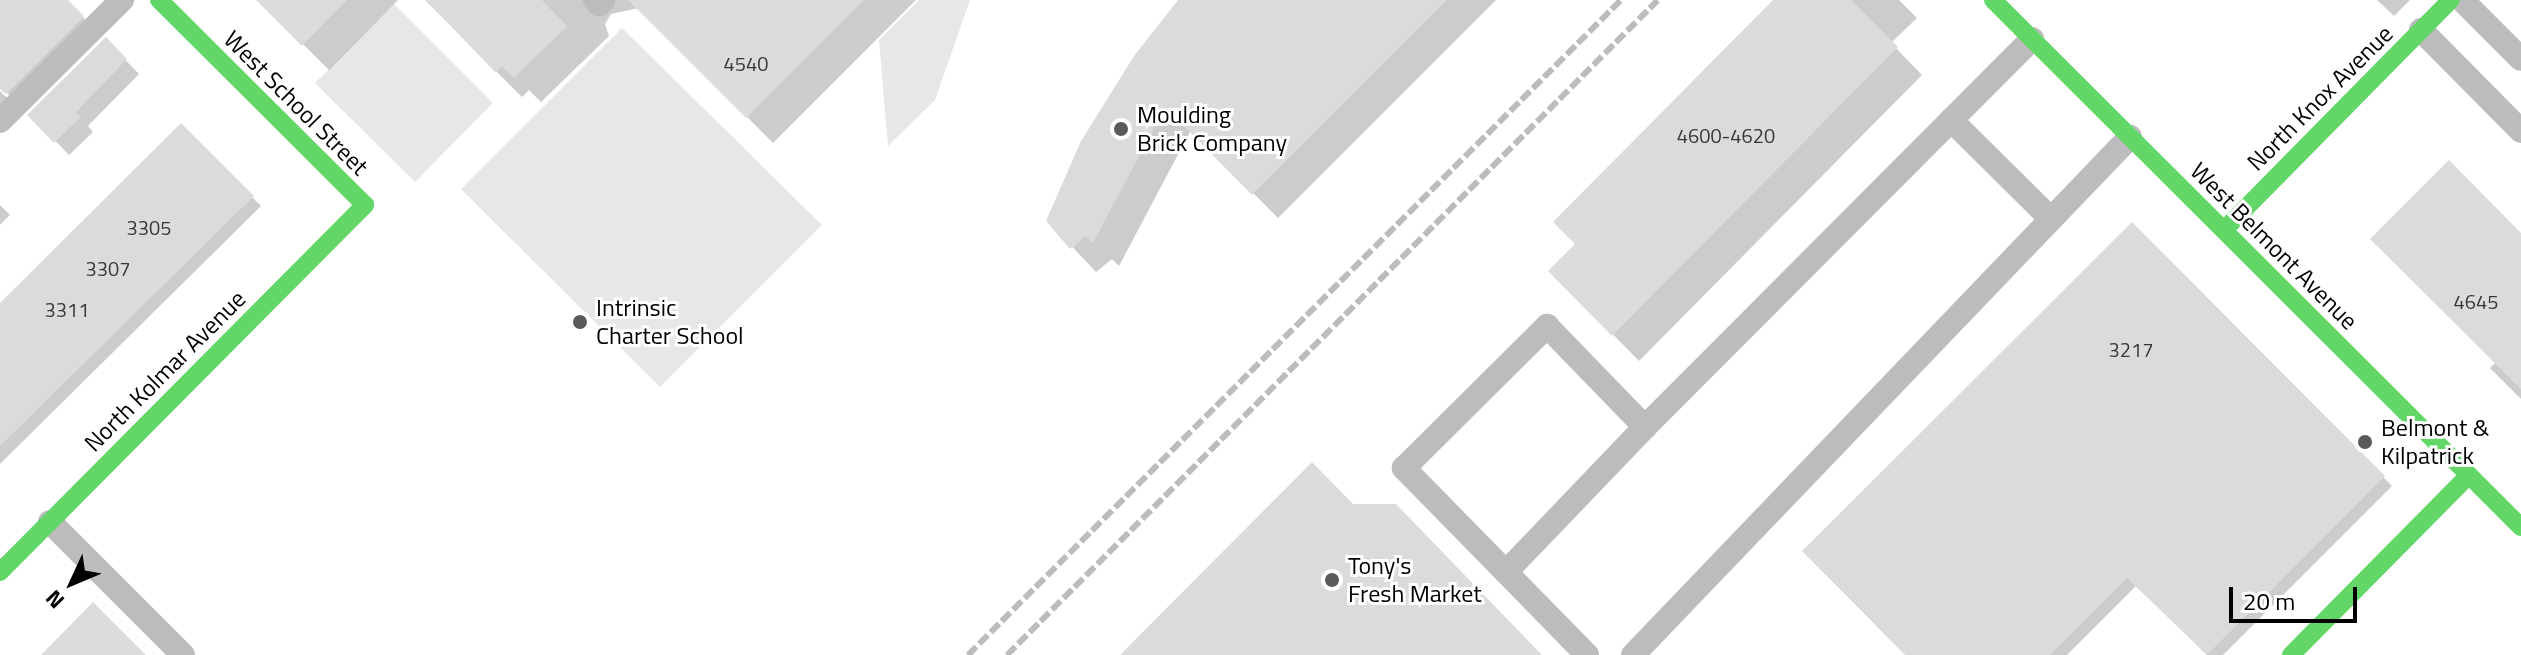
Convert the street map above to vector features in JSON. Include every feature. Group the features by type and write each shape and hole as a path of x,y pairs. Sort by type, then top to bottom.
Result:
{"street":[{"name":"West School Street","path":"159,0 365,205"},
{"name":"West Belmont Avenue","path":"1993,0 2521,527"},
{"name":"North Knox Avenue","path":"2224,230 2451,0"},
{"name":"North Kolmar Avenue","path":"0,572 365,205"},
{"path":"2291,655 2469,475"}],"lane":[{"path":"0,121 122,0"},
{"path":"595,0 599,4 603,0"},
{"path":"2462,0 2521,59"},
{"path":"2421,30 2521,131"},
{"path":"1506,572 1645,427 2032,39"},
{"path":"1951,120 2051,219"},
{"path":"1633,655 2130,137"},
{"path":"1587,655 1404,468 1547,326 1645,427"},
{"path":"50,522 183,655"}],"shaded area":[{"path":"919,0 970,0 935,100 888,146 879,40"},
{"path":"394,4 493,103 415,182 315,83"},
{"path":"622,28 822,225 660,387 461,189"}],"building":[{"path":"0,0 68,0 84,16 6,94 0,89"},
{"path":"256,0 347,0 302,46"},
{"path":"426,0 542,0 567,26 514,78 502,66 495,72"},
{"path":"628,0 864,0 746,118"},
{"path":"1178,0 1447,0 1252,195 1165,107 1093,243 1086,236 1070,249 1046,221 1081,141 1134,56"},
{"path":"1773,0 1851,0 1898,47 1612,336 1548,271 1575,244 1553,222"},
{"path":"106,37 127,59 76,112 81,117 54,143 27,115"},
{"path":"181,123 254,196 0,446 0,303"},
{"path":"2449,160 2521,233 2521,389 2370,239"},
{"path":"2132,222 2385,476 2207,655 2127,578 2050,655 1905,655 1802,551"},
{"name":"Tony's Fresh Market","path":"1312,462 1353,504 1396,504 1542,655 1120,655"},
{"path":"93,602 146,655 41,655"}],"railway":[{"path":"968,655 1621,0"},
{"path":"1007,655 1658,0"}],"traffic: fast":[{"path":"0,572 365,205 159,0"},
{"path":"1993,0 2521,527"},
{"path":"2224,230 2451,0"},
{"path":"2291,655 2469,475"}],"place":[{"name":"Moulding Brick Company","path":"1121,129"},
{"name":"Intrinsic Charter School","path":"580,322"},
{"name":"Belmont & Kilpatrick","path":"2365,442"},
{"name":"Tony's Fresh Market","path":"1332,580"}]}
